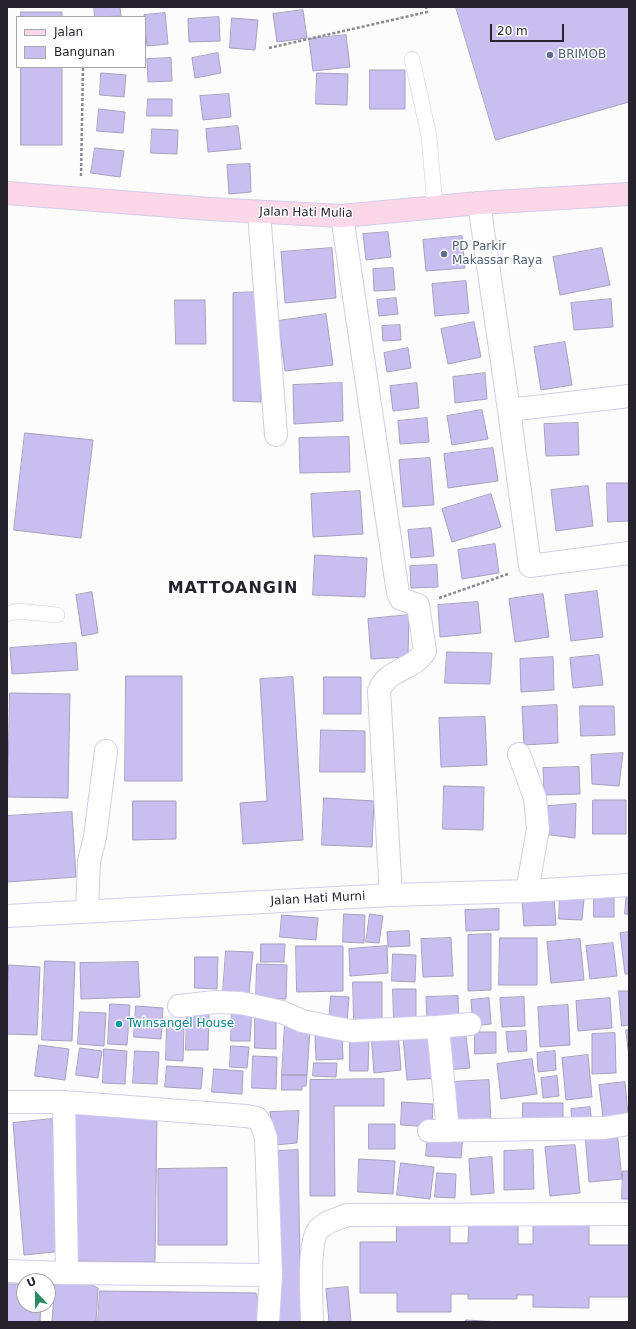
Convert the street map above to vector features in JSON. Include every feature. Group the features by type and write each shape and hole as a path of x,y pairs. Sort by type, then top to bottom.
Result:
{"street":[{"name":"Jalan Hati Mulia","path":"7,193 210,209 342,216 479,203 629,194"},
{"path":"479,203 530,566 629,553"},
{"path":"259,212 276,435"},
{"path":"342,216 398,593 401,599 418,605 426,651 422,658 415,663 387,678 381,685 379,691 391,895"},
{"path":"509,410 629,396"},
{"path":"87,911 89,861 95,837 106,751"},
{"path":"518,754 535,798 538,829 527,890"},
{"name":"Jalan Hati Murni","path":"7,916 391,895 527,890 629,884"},
{"path":"179,1006 215,1002 241,1003 282,1012 302,1021 351,1031 470,1024"},
{"path":"438,1027 438,1131 604,1128 629,1124"},
{"path":"7,1102 64,1102 257,1118 262,1126 266,1138 270,1275 268,1322"},
{"path":"64,1102 67,1273"},
{"path":"312,1322 312,1260 314,1241 318,1231 328,1222 347,1215 629,1214"},
{"path":"7,1271 270,1275"}],"lane":[{"path":"412,59 429,136 435,207"},
{"path":"7,614 18,611 57,615"}],"path":[{"path":"269,48 427,12 426,7"},
{"path":"80,198 83,68"},
{"path":"418,605 530,566"}],"building":[{"path":"94,7 120,7 121,16 95,16"},
{"name":"BRIMOB","path":"456,7 629,7 629,102 496,140"},
{"path":"303,10 307,38 277,42 273,14"},
{"path":"21,12 62,12 62,16 21,16"},
{"path":"165,13 168,44 147,46 146,16 144,15"},
{"path":"219,17 220,41 189,42 188,19"},
{"path":"232,18 258,20 255,50 230,48"},
{"path":"346,35 350,67 313,71 309,39"},
{"path":"218,53 221,73 195,78 192,58"},
{"path":"171,58 172,81 148,82 147,59"},
{"path":"21,68 62,68 62,145 21,145"},
{"path":"370,70 405,70 405,109 370,109"},
{"path":"101,73 126,75 124,97 100,95"},
{"path":"317,73 348,74 347,105 316,104"},
{"path":"229,94 231,117 203,120 200,96"},
{"path":"148,99 172,99 172,116 147,116"},
{"path":"99,109 125,112 123,133 97,131"},
{"path":"238,126 241,149 208,152 206,129"},
{"path":"152,129 178,130 177,154 151,153"},
{"path":"95,148 124,151 120,177 91,173"},
{"path":"250,164 251,192 229,194 227,165"},
{"path":"388,232 391,257 366,260 363,234"},
{"name":"PD Parkir Makassar Raya","path":"462,236 465,268 426,271 423,240"},
{"path":"332,248 336,298 285,303 281,252"},
{"path":"602,248 610,285 560,295 553,257"},
{"path":"393,268 395,290 374,291 373,269"},
{"path":"466,281 469,313 435,316 432,284"},
{"path":"260,292 261,402 233,401 233,293"},
{"path":"396,298 398,314 379,316 377,300"},
{"path":"611,299 613,327 574,330 571,303"},
{"path":"175,300 205,300 206,344 176,344"},
{"path":"326,314 333,365 285,371 278,321"},
{"path":"474,322 481,357 448,364 441,329"},
{"path":"400,325 401,340 383,341 382,326"},
{"path":"565,342 572,385 541,390 534,347"},
{"path":"408,348 411,368 387,372 384,353"},
{"path":"485,373 487,399 455,403 453,377"},
{"path":"342,383 343,421 294,424 293,385"},
{"path":"417,383 419,408 393,411 390,386"},
{"path":"482,410 488,439 452,445 447,416"},
{"path":"427,418 429,442 400,444 398,421"},
{"path":"578,423 579,455 546,456 544,424"},
{"path":"25,433 93,440 81,538 14,530"},
{"path":"349,437 350,472 300,473 299,438"},
{"path":"493,448 498,481 448,488 444,454"},
{"path":"430,458 434,505 403,507 399,460"},
{"path":"607,483 629,483 629,521 608,522"},
{"path":"588,486 593,526 556,531 551,490"},
{"path":"360,491 363,534 313,537 311,494"},
{"path":"491,494 501,527 452,542 442,509"},
{"path":"431,528 434,556 411,558 408,530"},
{"path":"495,544 499,573 462,579 458,550"},
{"path":"315,555 367,558 365,597 313,595"},
{"path":"437,565 438,587 411,588 410,566"},
{"path":"597,591 603,637 571,641 565,595"},
{"path":"92,592 98,633 82,636 76,595"},
{"path":"543,594 549,637 515,642 509,599"},
{"path":"478,602 481,633 440,637 438,605"},
{"path":"409,615 408,657 371,659 368,619"},
{"path":"76,643 78,670 12,674 10,648"},
{"path":"447,652 492,653 490,684 445,683"},
{"path":"599,655 603,685 573,688 570,658"},
{"path":"553,657 554,690 521,692 520,659"},
{"path":"126,676 182,676 182,781 125,781"},
{"path":"293,677 303,840 243,844 240,803 267,801 260,679"},
{"path":"324,677 361,677 361,714 324,714"},
{"path":"10,693 70,694 68,798 8,797"},
{"path":"557,705 558,743 524,745 522,707"},
{"path":"580,706 614,706 615,735 581,736"},
{"path":"485,717 487,765 441,767 439,718"},
{"path":"321,730 365,731 365,772 320,772"},
{"path":"623,753 619,786 592,784 591,755"},
{"path":"579,767 580,794 544,795 543,768"},
{"path":"444,786 484,787 483,830 443,829"},
{"path":"324,798 374,801 372,847 322,845"},
{"path":"593,800 626,800 626,834 593,834"},
{"path":"133,801 176,801 176,839 133,840"},
{"path":"576,804 575,838 543,834 548,806"},
{"path":"72,812 76,877 7,882 7,816"},
{"path":"627,890 629,890 629,914 625,914"},
{"path":"594,896 614,896 614,917 594,917"},
{"path":"560,897 584,899 582,920 559,919"},
{"path":"554,898 556,925 524,926 522,900"},
{"path":"499,909 499,930 466,931 465,910"},
{"path":"344,914 365,915 364,943 343,942"},
{"path":"370,914 383,916 379,943 366,942"},
{"path":"282,915 318,918 316,940 280,937"},
{"path":"409,931 410,946 388,947 387,932"},
{"path":"629,932 629,974 625,974 620,933"},
{"path":"491,934 491,990 468,991 468,935"},
{"path":"451,938 453,976 423,977 421,939"},
{"path":"500,938 537,938 537,985 499,985"},
{"path":"580,939 584,980 551,983 547,942"},
{"path":"613,943 617,976 590,979 586,946"},
{"path":"261,944 285,944 284,962 261,962"},
{"path":"296,946 343,946 343,991 297,992"},
{"path":"387,946 388,973 350,976 349,949"},
{"path":"226,951 253,952 249,994 223,992"},
{"path":"393,954 416,955 415,982 392,981"},
{"path":"195,957 218,957 217,989 195,988"},
{"path":"45,961 75,962 72,1041 42,1040"},
{"path":"138,962 140,997 81,999 80,963"},
{"path":"257,964 287,965 286,999 256,998"},
{"path":"9,965 40,967 37,1035 7,1034"},
{"path":"353,982 382,982 382,1019 354,1020"},
{"path":"393,989 416,989 416,1020 394,1021"},
{"path":"619,991 629,991 629,1025 622,1026"},
{"path":"331,996 349,997 347,1023 329,1022"},
{"path":"458,996 459,1024 427,1025 426,997"},
{"path":"524,997 525,1026 502,1027 500,998"},
{"path":"489,998 491,1024 473,1026 471,1000"},
{"path":"610,998 612,1028 578,1031 576,1001"},
{"name":"Twinsangel House","path":"110,1004 130,1005 127,1045 108,1044"},
{"path":"568,1005 570,1045 540,1047 538,1007"},
{"path":"136,1006 163,1008 161,1039 134,1037"},
{"path":"232,1008 252,1009 250,1041 231,1041"},
{"path":"255,1011 276,1011 276,1049 255,1048"},
{"path":"80,1012 106,1013 104,1046 78,1044"},
{"path":"187,1012 209,1012 208,1050 186,1050"},
{"path":"285,1023 310,1028 307,1075 282,1075"},
{"path":"167,1025 184,1025 183,1061 166,1060"},
{"path":"465,1029 470,1068 446,1070 442,1031"},
{"path":"626,1030 629,1030 629,1055"},
{"path":"398,1031 401,1070 374,1073 371,1033"},
{"path":"526,1031 527,1051 508,1052 506,1032"},
{"path":"475,1032 496,1032 496,1053 475,1054"},
{"path":"342,1033 343,1059 316,1060 315,1034"},
{"path":"615,1033 616,1073 592,1074 592,1034"},
{"path":"434,1035 437,1078 407,1080 403,1037"},
{"path":"350,1036 369,1036 368,1071 350,1071"},
{"path":"39,1045 69,1049 65,1080 35,1076"},
{"path":"231,1046 249,1047 247,1068 230,1067"},
{"path":"80,1048 102,1051 98,1078 76,1075"},
{"path":"104,1049 127,1051 125,1084 103,1083"},
{"path":"135,1051 159,1052 157,1084 133,1083"},
{"path":"555,1051 556,1070 538,1072 537,1053"},
{"path":"588,1055 592,1097 566,1100 562,1058"},
{"path":"253,1056 277,1057 276,1089 252,1088"},
{"path":"532,1059 537,1094 501,1099 497,1064"},
{"path":"314,1063 337,1063 336,1077 313,1076"},
{"path":"167,1066 203,1068 201,1089 165,1087"},
{"path":"214,1069 243,1071 242,1094 212,1092"},
{"path":"282,1075 307,1075 306,1086 302,1086 302,1090 282,1090"},
{"path":"557,1076 559,1096 543,1098 541,1078"},
{"path":"384,1079 384,1106 334,1106 335,1196 310,1196 310,1080"},
{"path":"489,1080 491,1123 453,1125 452,1082"},
{"path":"625,1082 628,1114 603,1117 599,1085"},
{"path":"402,1102 433,1104 432,1127 401,1125"},
{"path":"523,1103 563,1103 563,1124 523,1125"},
{"path":"590,1107 592,1124 572,1126 571,1109"},
{"path":"299,1111 297,1143 275,1145 270,1112"},
{"path":"72,1113 157,1114 155,1262 71,1261"},
{"path":"52,1119 63,1251 24,1255 13,1123"},
{"path":"369,1124 395,1124 395,1149 369,1149"},
{"path":"617,1131 622,1179 589,1182 585,1134"},
{"path":"428,1134 463,1135 461,1158 426,1156"},
{"path":"575,1145 580,1193 550,1196 545,1147"},
{"path":"298,1150 301,1322 279,1322 278,1151"},
{"path":"533,1150 534,1189 504,1190 504,1151"},
{"path":"492,1157 494,1193 471,1195 469,1159"},
{"path":"359,1159 395,1161 393,1194 358,1192"},
{"path":"401,1163 434,1167 430,1199 397,1195"},
{"path":"227,1168 227,1245 158,1245 158,1169"},
{"path":"623,1171 629,1171 629,1199 622,1199"},
{"path":"437,1173 456,1174 455,1198 435,1197"},
{"path":"397,1219 450,1220 450,1243 468,1243 469,1221 518,1221 518,1244 533,1244 533,1219 589,1219 589,1245 629,1245 629,1297 589,1297 589,1308 533,1307 533,1295 517,1295 517,1299 468,1299 468,1294 451,1294 451,1312 397,1312 397,1293 360,1293 360,1242 396,1242"},
{"path":"77,1278 98,1288 96,1322 52,1322 53,1313 56,1313 56,1282"},
{"path":"7,1284 16,1284 16,1313 41,1313 40,1322 7,1322"},
{"path":"348,1287 351,1322 329,1322 326,1289"},
{"path":"100,1291 256,1293 260,1309 258,1322 98,1322"},
{"path":"466,1320 501,1322 466,1322"}],"place":[{"name":"BRIMOB","path":"550,55"},
{"name":"PD Parkir Makassar Raya","path":"444,254"},
{"name":"Twinsangel House","path":"119,1024"}],"district":[{"name":"MATTOANGIN","path":"233,589"}]}
